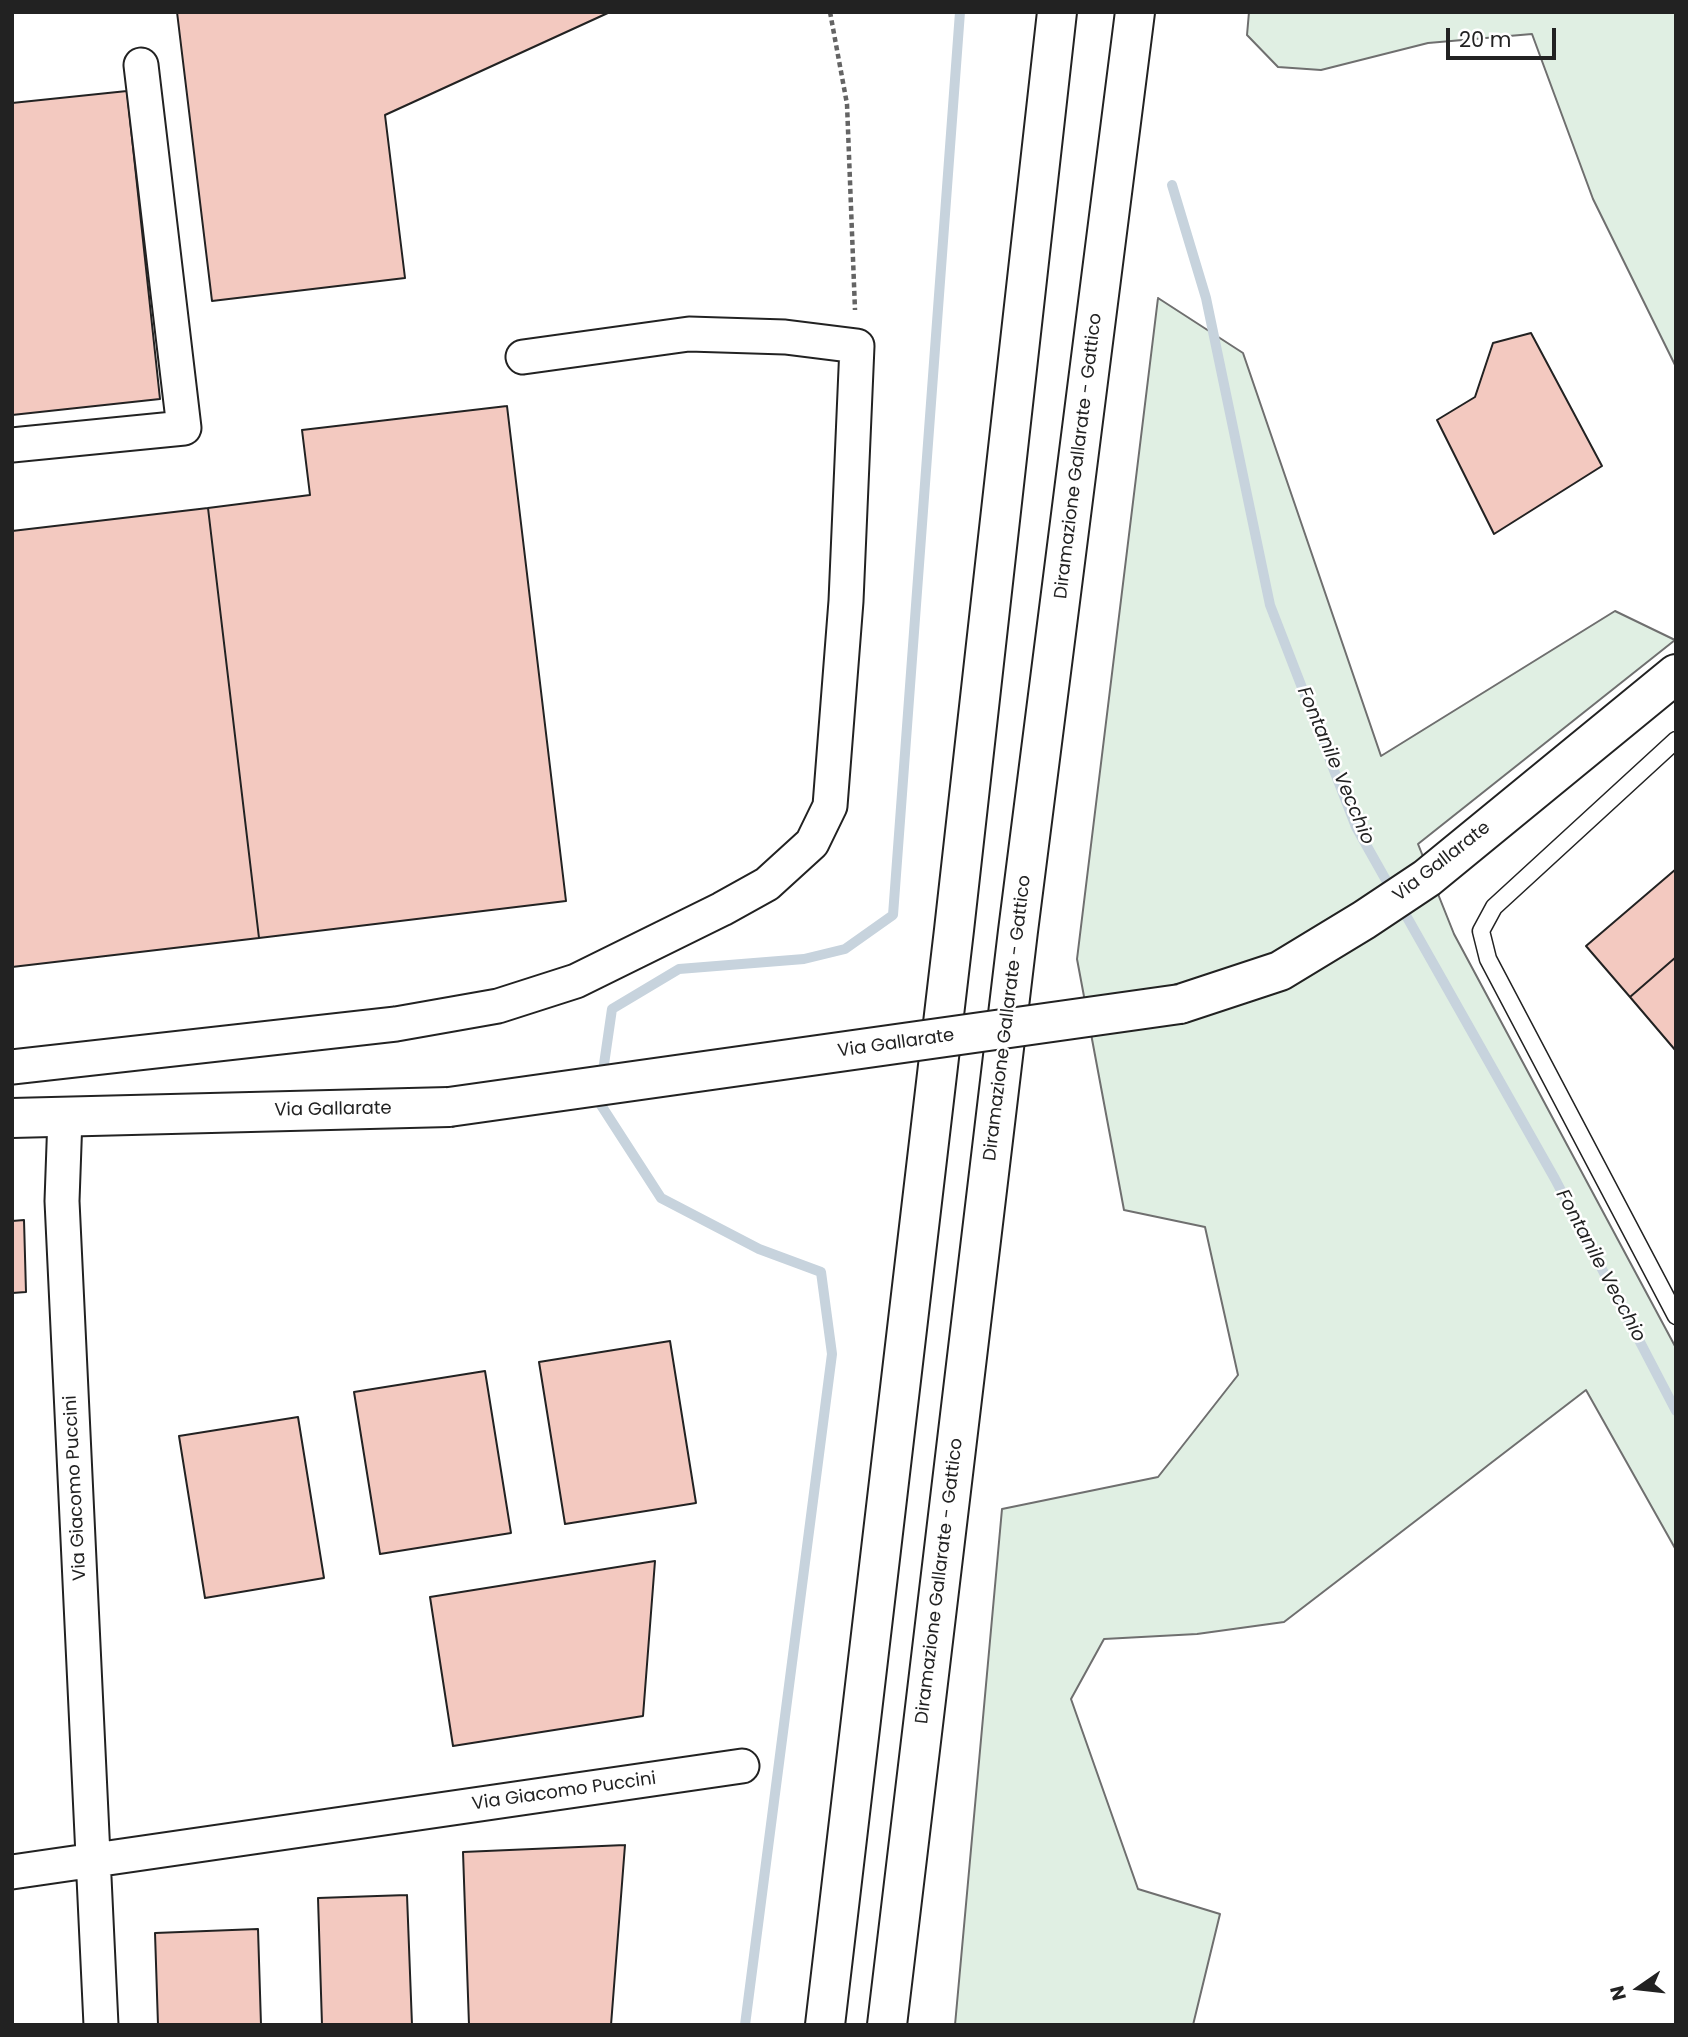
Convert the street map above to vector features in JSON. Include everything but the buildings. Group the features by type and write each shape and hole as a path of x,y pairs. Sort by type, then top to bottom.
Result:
{"main road":[{"path":"825,2025 954,930 1057,12"},
{"name":"Diramazione Gallarate - Gattico","path":"887,2025 1018,932 1135,12"},
{"name":"Via Gallarate","path":"12,1118 449,1107 1181,1004 1280,971 1364,920 1426,878 1676,674"}],"street":[{"path":"12,445 184,428 141,65"},
{"path":"12,1067 396,1024 499,1006 576,981 639,952 767,884 812,843 830,806 846,601 857,346 785,337 689,334 523,357"},
{"name":"Via Giacomo Puccini","path":"65,1117 62,1201 96,1859 101,2025"},
{"name":"Via Giacomo Puccini","path":"12,1872 742,1766"}],"lane":[{"path":"1676,740 1494,907 1481,931 1488,958 1676,1316"}],"path":[{"path":"830,12 847,104 857,346"}],"green space":[{"path":"1249,12 1676,12 1676,367 1593,199 1532,34 1428,43 1321,70 1278,67 1247,35"},
{"path":"1158,298 1243,353 1381,756 1615,611 1675,640 1418,844 1454,934 1676,1348 1676,1550 1586,1390 1284,1622 1197,1634 1104,1639 1071,1699 1138,1889 1220,1914 1193,2025 955,2025 1002,1509 1158,1477 1238,1375 1205,1227 1124,1210 1077,959"}],"waterway":[{"path":"602,1078 612,1009 679,969 804,959 845,949 893,915 960,12"},
{"name":"Fontanile Vecchio","path":"1172,185 1206,298 1270,605 1356,827 1555,1179 1676,1411"},
{"path":"600,1094 599,1102 661,1198 759,1249 821,1272 832,1354 745,2025"}]}
